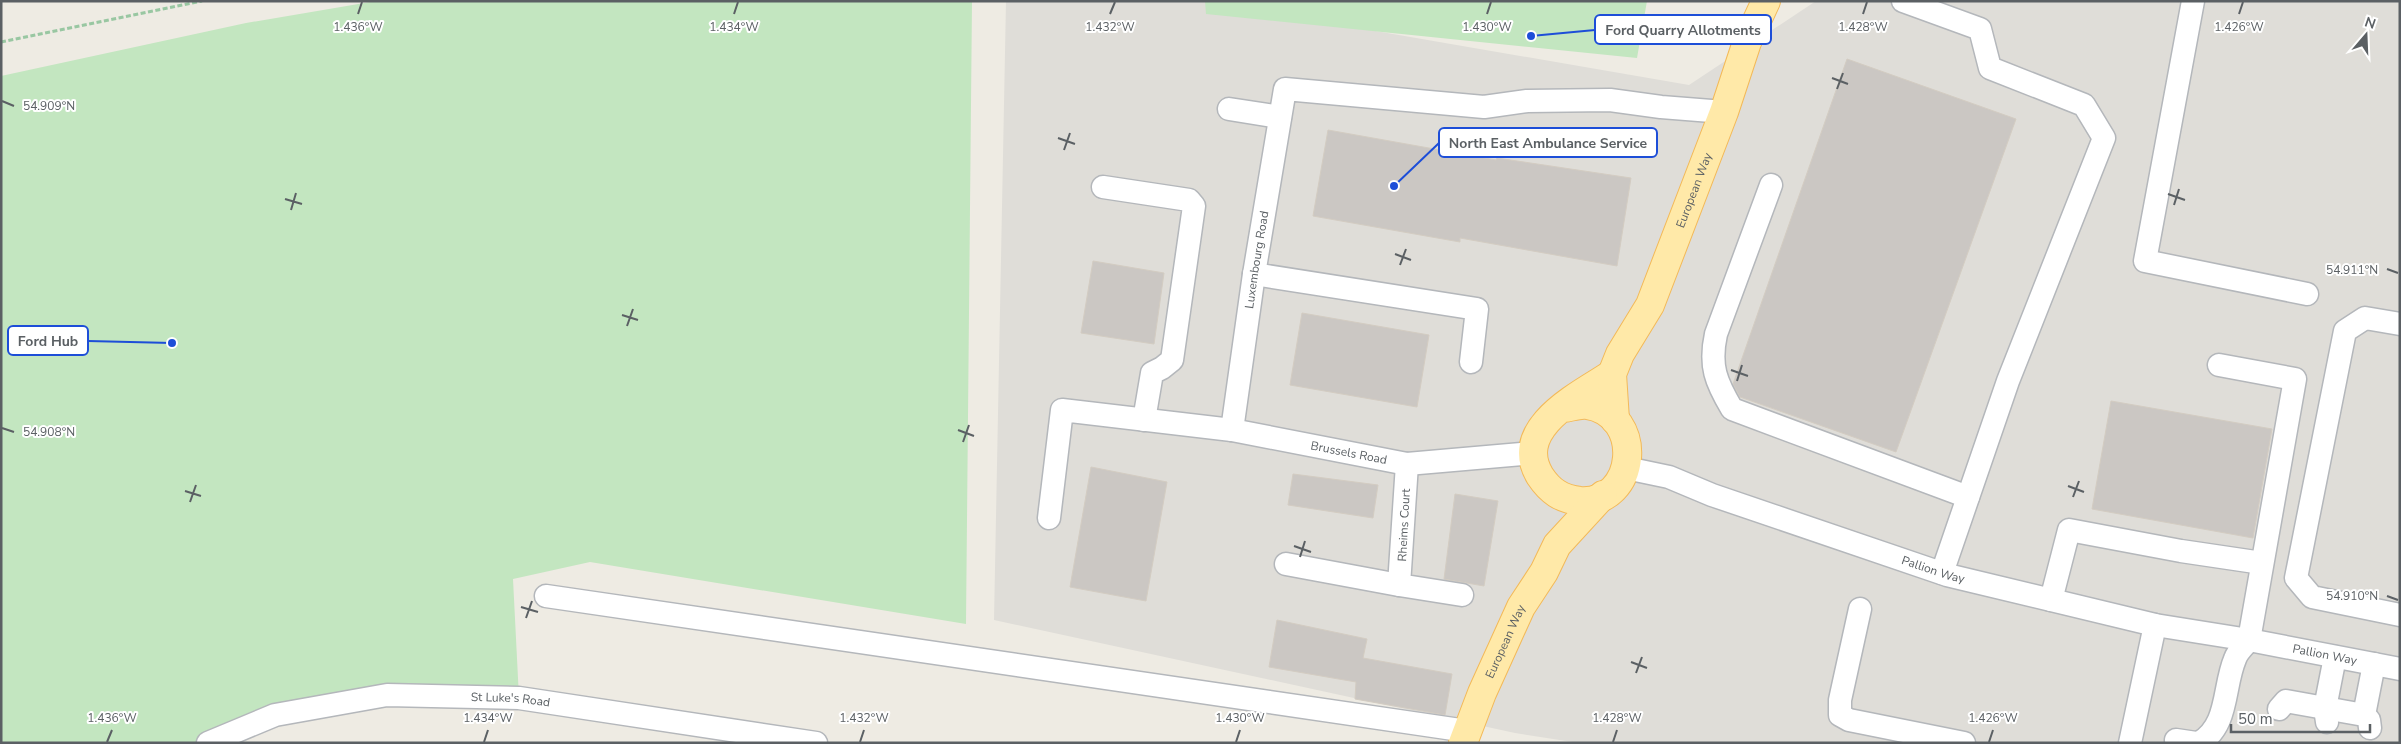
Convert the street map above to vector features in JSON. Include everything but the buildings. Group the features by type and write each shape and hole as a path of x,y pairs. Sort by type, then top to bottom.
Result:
{"main road":[{"name":"European Way","path":"1612,374 1620,354 1650,305 1724,112 1747,42 1766,1"},
{"path":"1564,408 1587,405 1609,414 1623,430 1629,452 1626,468 1618,483 1603,495 1584,501 1572,500 1556,494 1548,488 1535,467 1533,453 1539,430 1552,414 1564,408 1612,374"},
{"path":"1612,374 1614,420"},
{"path":"1548,488 1557,545"},
{"name":"European Way","path":"1465,737 1521,607 1544,572 1557,545 1603,495"}],"street":[{"path":"1904,1 1980,29 1990,68 2084,104 2104,138 2008,381 1942,574"},
{"path":"2193,1 2145,260 2307,294"},
{"name":"Luxembourg Road","path":"1232,430 1254,274 1284,89 1484,108 1527,101 1610,100 1661,107 1724,112"},
{"path":"1229,109 1280,117"},
{"path":"1772,185 1716,334 1712,353 1716,383 1732,409 1968,497"},
{"path":"1103,187 1189,200 1194,206 1172,360 1152,373 1144,420"},
{"path":"1254,274 1477,309 1471,362"},
{"path":"2400,324 2365,318 2345,331 2296,578 2312,597 2400,615"},
{"path":"2190,742 2209,737 2219,723 2234,659 2249,640 2295,379 2219,365"},
{"name":"Brussels Road","path":"1049,518 1062,410 1232,430 1407,464 1533,453"},
{"name":"Rheims Court","path":"1399,585 1407,464"},
{"name":"Pallion Way","path":"1626,468 1669,477 1712,495 1942,574 2155,625 2249,640 2400,669"},
{"path":"2051,600 2069,530 2181,551 2262,563"},
{"path":"1286,564 1462,596"},
{"path":"546,596 1465,737"},
{"path":"1860,610 1840,700 1840,715 1849,720 1964,743"},
{"path":"2130,743 2155,625"},
{"path":"2326,715 2335,657"},
{"path":"2279,709 2286,702 2326,715 2367,721 2374,664"},
{"name":"St Luke's Road","path":"208,743 275,715 387,695 519,698 802,742"}],"path":[{"path":"1,42 202,1"}],"shaded area":[{"path":"1006,1 1202,1 1689,85 1816,1 2400,1 2400,743 1579,743 1515,733 994,620"}],"green space":[{"path":"376,1 972,1 966,624 590,562 513,579 519,698 387,695 208,743 1,743 1,76 246,23"},
{"path":"1205,1 1647,1 1637,58 1206,14"}],"place":[{"name":"Ford Quarry Allotments","path":"1531,36"},
{"name":"North East Ambulance Service","path":"1394,186"},
{"name":"Ford Hub","path":"172,343"}]}
